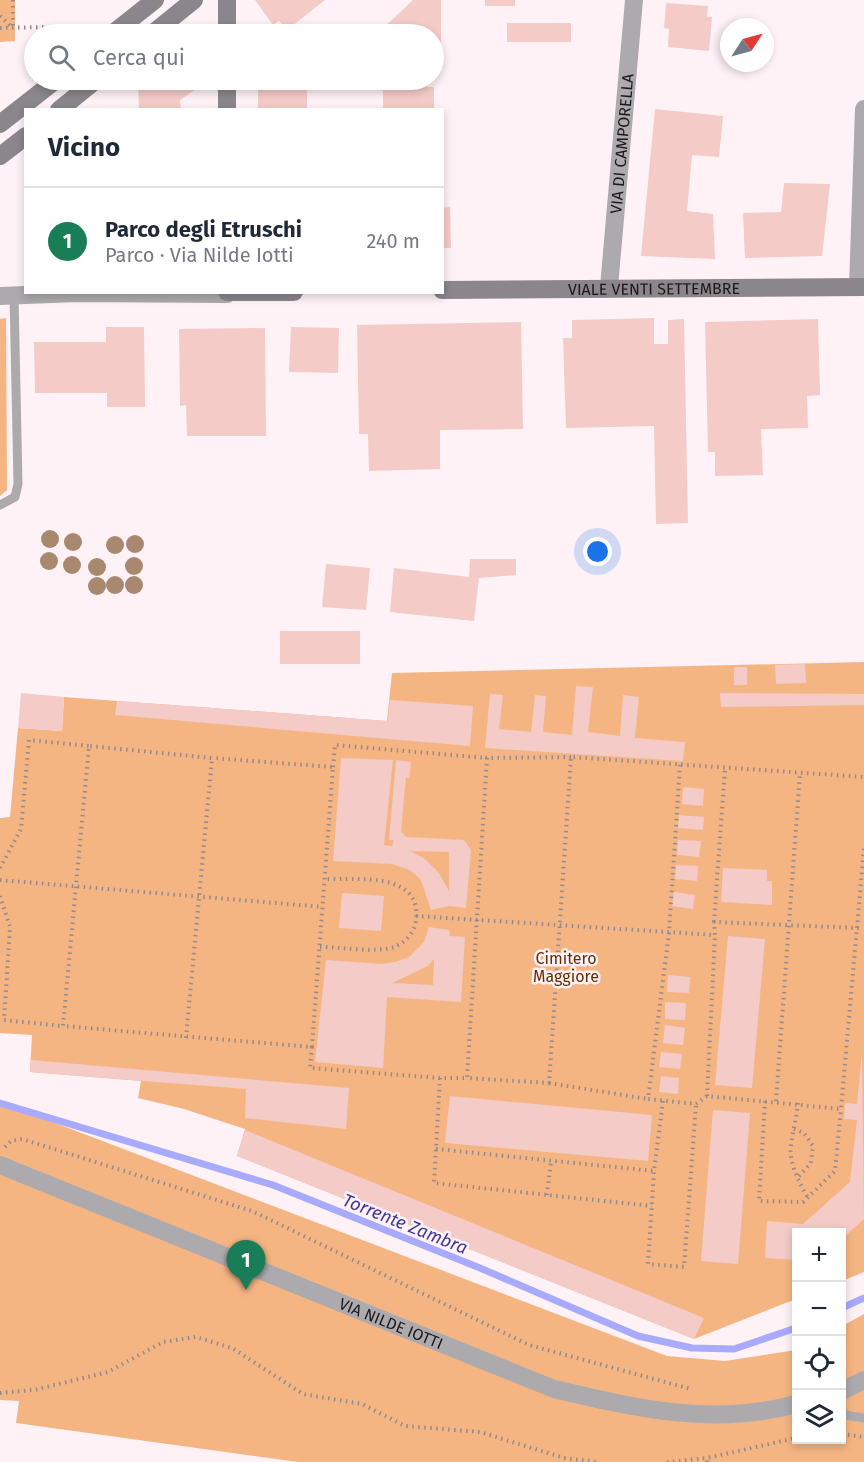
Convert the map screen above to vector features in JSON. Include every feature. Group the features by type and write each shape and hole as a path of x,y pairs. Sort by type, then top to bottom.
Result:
{"street":[{"path":"125,24 155,0"},
{"path":"164,24 194,0"},
{"path":"227,0 227,24"},
{"name":"VIA DI CAMPORELLA","path":"609,287 634,0"},
{"path":"0,124 43,90"},
{"path":"61,108 83,90"},
{"path":"227,90 227,108"},
{"path":"861,287 864,109"},
{"path":"0,156 24,138"},
{"name":"VIALE VENTI SETTEMBRE","path":"444,290 861,287"},
{"path":"7,296 42,294"},
{"name":"VIA NILDE IOTTI","path":"1,1160 554,1389 628,1406 694,1415 758,1413 792,1405"},
{"path":"846,1388 864,1380"}],"lane":[{"path":"0,505 15,497 18,484 7,296"},
{"path":"846,1415 864,1418"}],"path":[{"path":"13,0 13,28"},
{"path":"0,16 13,28"},
{"path":"0,28 24,28"},
{"path":"0,868 21,829 29,740 333,767"},
{"path":"841,1109 798,1103 707,1096 696,1104 648,1099 549,1083 440,1078 310,1068 335,745 487,758 571,757 864,777"},
{"path":"63,1026 89,746"},
{"path":"549,1083 571,757"},
{"path":"186,1038 212,758"},
{"path":"467,1078 487,758"},
{"path":"648,1099 669,933 680,765"},
{"path":"707,1096 714,922 725,768"},
{"path":"776,1101 800,773"},
{"path":"765,1101 759,1201 803,1202 835,1172 859,928 864,848"},
{"path":"320,946 386,949 397,946 412,932 416,916 413,898 396,883 325,879"},
{"path":"0,880 323,907"},
{"path":"0,896 10,927 4,1020 186,1038 312,1047"},
{"path":"416,916 715,935"},
{"path":"714,922 859,928"},
{"path":"440,1078 434,1183 652,1206"},
{"path":"663,1101 654,1171 648,1264 684,1267 696,1104"},
{"path":"798,1103 789,1152 797,1178 808,1198"},
{"path":"794,1129 804,1133 813,1146 811,1163 797,1178"},
{"path":"1,1160 5,1146 11,1141 22,1139 252,1211 530,1345 691,1389"},
{"path":"436,1149 654,1171"},
{"path":"548,1194 551,1161"},
{"path":"0,1393 34,1390 108,1372 163,1342 196,1337 232,1348 303,1394 362,1404 405,1426 480,1432 564,1458 598,1462"},
{"path":"846,1435 864,1437"},
{"path":"667,1462 707,1460 792,1439"}],"green space":[{"path":"0,0 15,0 15,41 0,42"},
{"path":"6,318 7,490 0,496 0,319"},
{"name":"Cimitero Maggiore","path":"864,662 864,1272 846,1279 846,1228 792,1228 792,1301 694,1339 237,1156 245,1129 184,1109 138,1098 141,1081 30,1072 32,1035 0,1033 0,818 10,817 18,728 62,731 64,697 387,721 392,673"},
{"path":"0,1102 667,1356 725,1361 792,1351 792,1444 846,1444 846,1324 864,1314 864,1462 298,1462 16,1423 19,1401 0,1400"}],"building":[{"path":"255,0 325,0 295,24 282,24 279,21 272,24"},
{"path":"413,0 441,0 441,24 387,24"},
{"path":"485,0 515,0 515,6 485,6"},
{"path":"666,3 708,6 707,17 712,17 709,51 668,47 669,29 664,28"},
{"path":"507,23 571,23 571,42 507,42"},
{"path":"138,90 195,90 180,100 181,108 139,108"},
{"path":"258,90 307,90 307,108 258,108"},
{"path":"383,90 434,90 434,108 383,108"},
{"path":"655,109 723,116 719,157 692,155 687,211 713,214 715,259 641,256"},
{"path":"784,183 830,184 822,256 745,258 743,213 781,212"},
{"path":"450,207 451,248 444,248 444,208"},
{"path":"654,318 654,344 668,344 668,320 684,319 688,523 656,524 654,426 566,428 563,338 572,338 572,320"},
{"path":"818,319 820,395 807,396 808,428 761,429 763,475 715,476 715,452 708,452 705,322"},
{"path":"521,322 523,429 440,430 440,469 369,471 368,434 359,434 357,325"},
{"path":"106,327 144,327 145,407 107,407 107,393 35,393 34,342 106,342"},
{"path":"291,327 339,328 338,373 289,372"},
{"path":"265,328 266,436 187,436 186,405 180,406 179,329"},
{"path":"470,559 516,559 516,575 479,578 474,621 390,612 394,568 469,577"},
{"path":"326,564 370,568 366,610 322,607"},
{"path":"280,631 360,631 360,664 280,664"},
{"path":"805,664 806,683 776,684 775,665"},
{"path":"734,667 747,667 747,685 734,685"},
{"path":"576,686 593,687 588,732 620,736 623,695 639,697 635,738 685,742 683,761 485,748 490,694 503,695 499,729 531,732 535,695 546,696 543,732 572,735"},
{"path":"21,693 64,697 62,731 18,728"},
{"path":"720,693 864,694 864,705 721,707"},
{"path":"390,700 473,706 470,746 115,715 117,701 388,721"},
{"path":"341,758 393,760 384,845 392,846 394,840 389,840 396,760 411,762 409,778 406,777 401,831 406,837 464,840 471,850 466,908 449,906 431,910 421,880 410,870 392,864 333,861","holes":["410,851 449,852 449,891 439,873 425,859"]},
{"path":"683,787 704,789 703,806 682,804"},
{"path":"679,815 704,817 703,830 678,828"},
{"path":"678,840 701,841 699,857 677,855"},
{"path":"676,865 698,866 697,881 675,879"},
{"path":"723,868 767,870 767,881 772,881 772,905 721,902"},
{"path":"674,892 695,895 693,909 672,906"},
{"path":"342,893 384,896 381,931 339,928"},
{"path":"429,927 449,930 450,936 465,937 461,1002 387,997 383,1068 315,1062 326,960 381,964 395,962 409,957 424,942","holes":["434,959 433,985 392,983 428,966"]},
{"path":"728,936 765,939 752,1088 715,1085"},
{"path":"668,975 690,977 689,993 667,992"},
{"path":"665,1002 686,1003 685,1020 665,1019"},
{"path":"665,1025 685,1028 683,1045 663,1043"},
{"path":"661,1052 682,1054 680,1069 659,1067"},
{"path":"862,1053 864,1219 846,1235 846,1228 792,1228 792,1260 765,1258 767,1221 803,1224 850,1182 857,1120 844,1119 845,1103 857,1104"},
{"path":"31,1060 349,1088 346,1129 245,1118 246,1089 30,1072"},
{"path":"661,1076 679,1078 678,1094 659,1092"},
{"path":"450,1096 652,1115 648,1161 445,1143"},
{"path":"713,1110 750,1113 738,1264 701,1261"},
{"path":"245,1130 704,1318 694,1339 237,1156"}],"waterway":[{"name":"Torrente Zambra","path":"0,1103 273,1185 480,1268 638,1336 692,1348 734,1349 792,1329"},
{"name":"Torrente Zambra","path":"846,1306 864,1298"}],"place":[{"name":"Parco degli Etruschi","path":"246,1290"}]}
